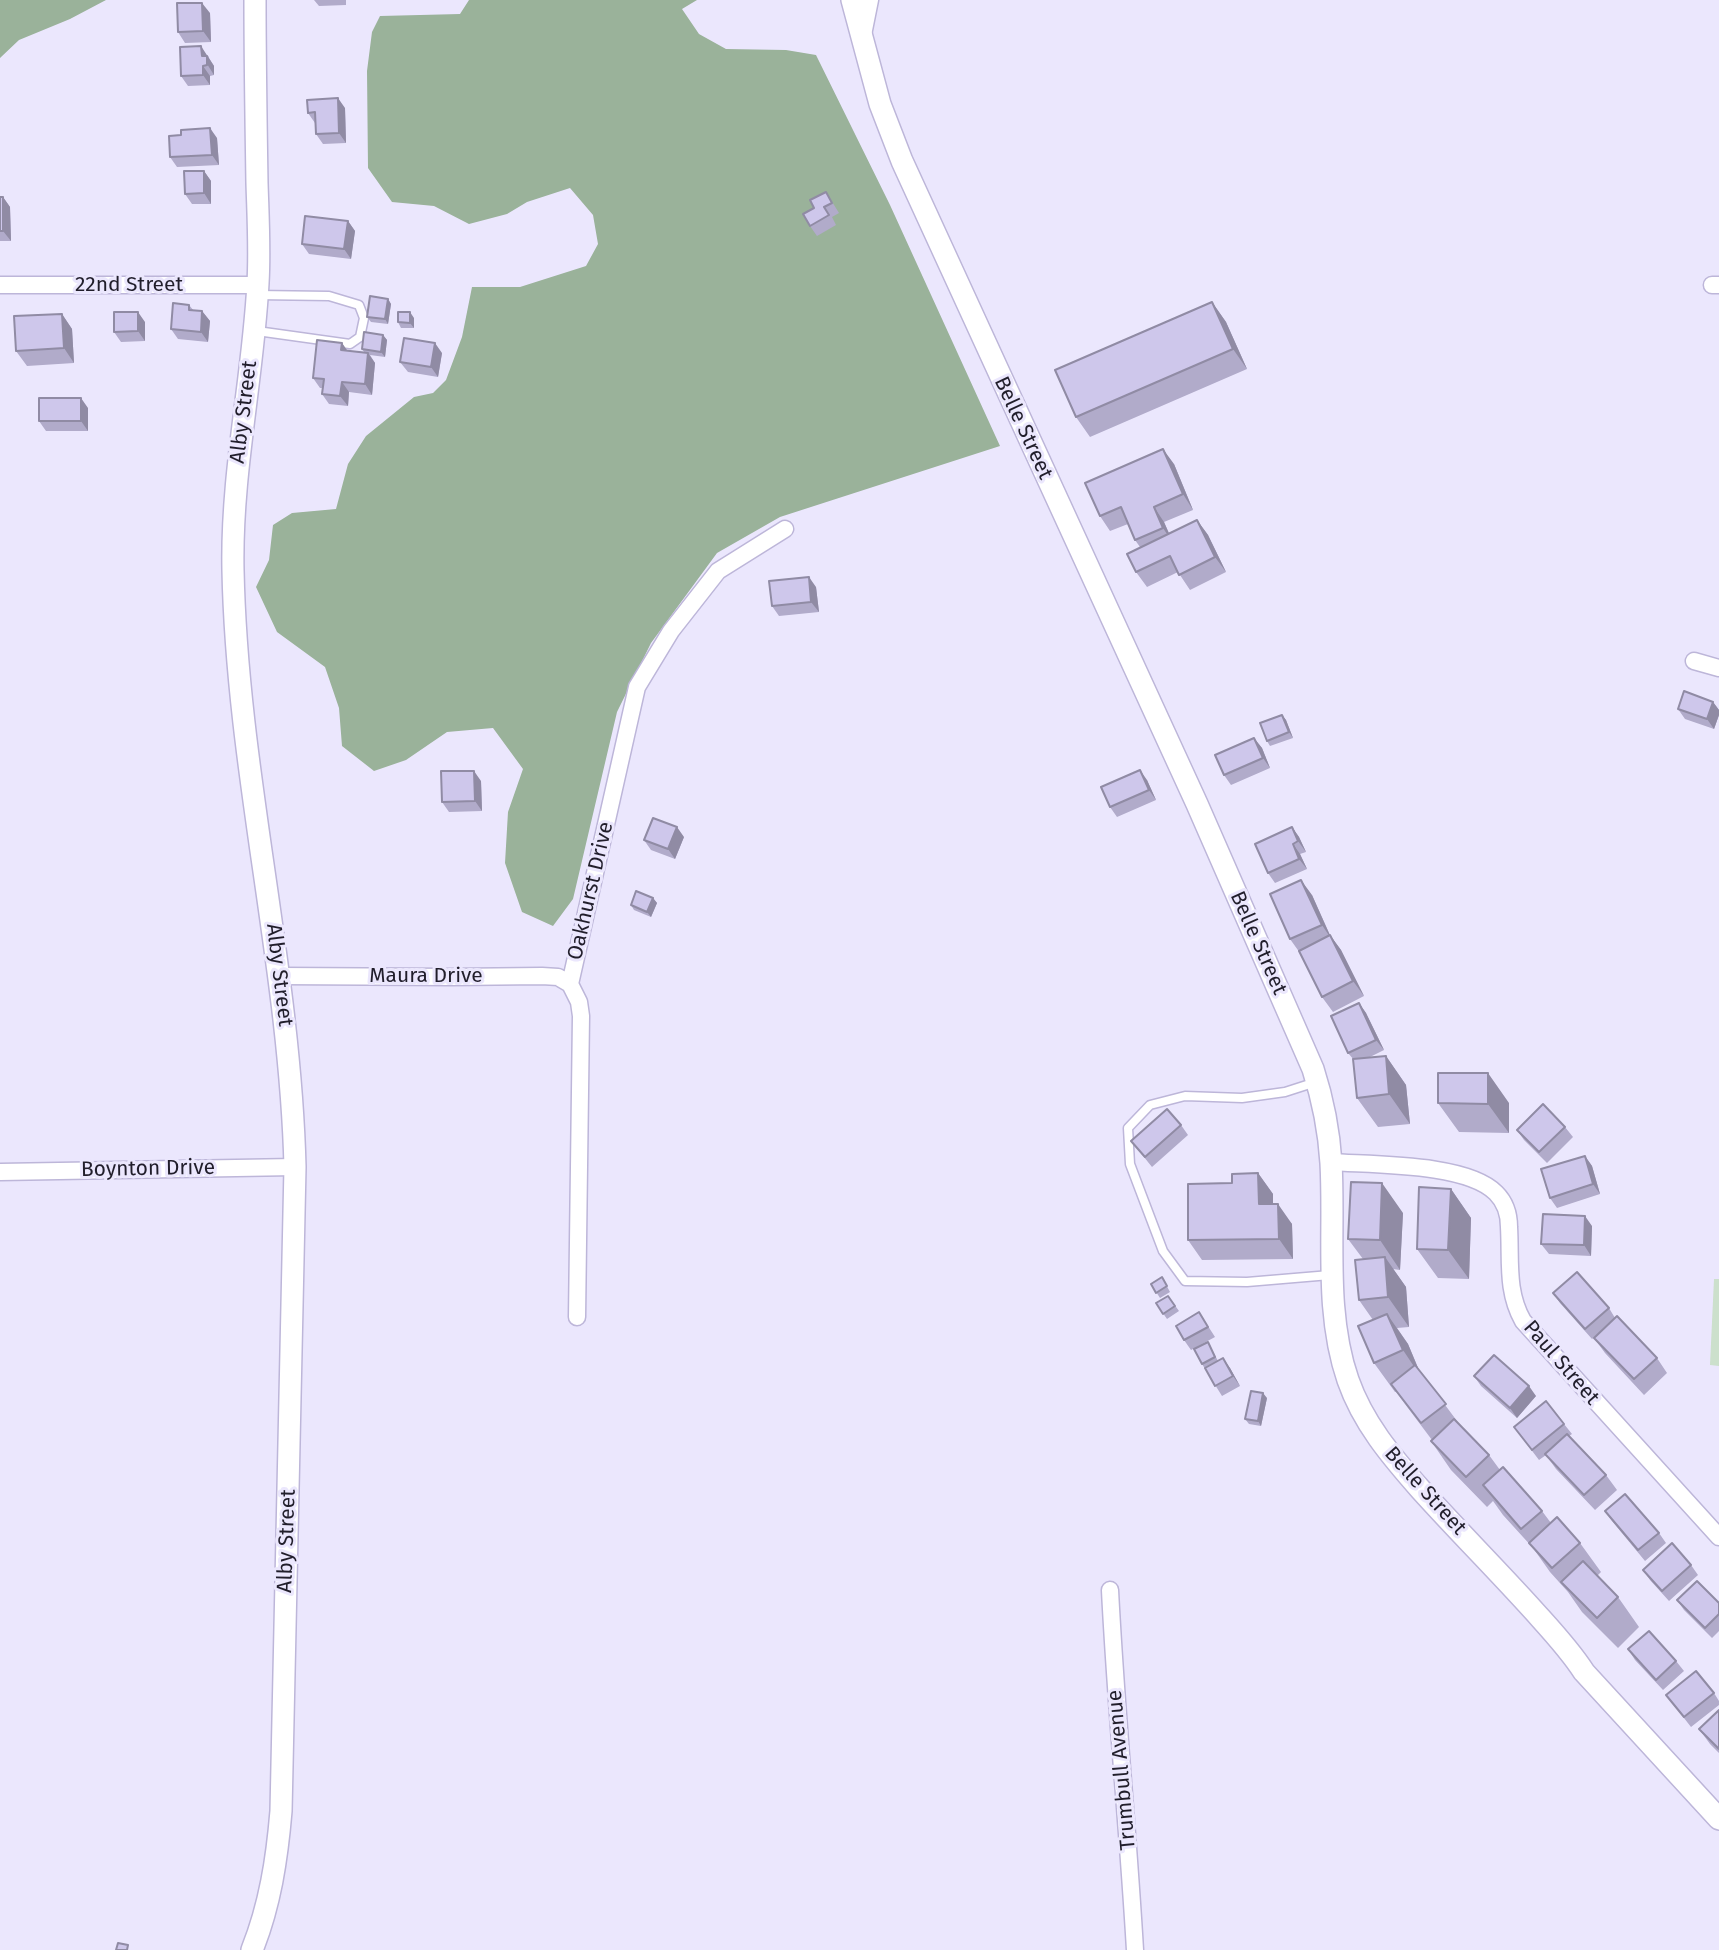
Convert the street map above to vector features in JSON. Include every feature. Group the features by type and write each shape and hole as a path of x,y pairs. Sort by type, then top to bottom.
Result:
{"street":[{"name":"Alby Street","path":"252,1950 267,1905 277,1857 281,1811 295,1167 291,1071 246,735 236,645 233,570 237,470 258,290 255,0"},
{"path":"852,0 862,41"},
{"name":"Belle Street","path":"870,0 862,41 880,104 902,161 1192,793 1302,1041 1317,1082 1325,1113 1331,1162 1333,1275 1340,1352 1357,1402 1371,1428 1400,1466 1719,1819"},
{"name":"22nd Street","path":"0,285 258,290"},
{"name":"Oakhurst Drive","path":"577,1317 581,1016 579,1002 570,984 637,687 671,631 718,571 785,529"},
{"path":"1694,662 1719,668"},
{"name":"Maura Drive","path":"280,976 542,976 558,977 570,984"},
{"name":"Paul Street","path":"1331,1162 1453,1172 1479,1181 1496,1192 1508,1212 1512,1296 1523,1321 1719,1537"},
{"name":"Boynton Drive","path":"0,1172 295,1167"},
{"name":"Trumbull Avenue","path":"1110,1590 1128,1818 1135,1950"}],"lane":[{"path":"254,330 349,344 360,337 364,318 359,305 329,296 258,290"},
{"path":"1317,1082 1285,1092 1242,1098 1185,1096 1150,1105 1128,1128 1130,1164 1163,1251 1185,1281 1247,1282 1333,1275"}],"green space":[{"path":"0,0 106,0 70,19 19,40 0,58"},
{"path":"469,0 697,0 682,9 699,34 726,49 786,50 816,55 890,205 1000,446 780,517 717,553 651,643 617,712 573,899 553,926 522,912 505,863 508,812 523,769 493,728 447,732 406,760 374,771 342,746 339,708 325,667 277,632 256,587 269,560 273,525 292,513 336,509 348,464 366,436 414,397 433,393 446,380 462,337 472,287 520,287 586,266 598,244 593,215 570,188 527,202 507,214 469,224 434,206 392,202 368,168 367,71 372,32 380,16 460,14"},
{"path":"1714,1279 1719,1279 1719,1366 1710,1365"}],"building":[{"path":"177,3 202,3 203,31 178,32"},
{"path":"201,46 202,56 207,56 203,75 181,76 180,47"},
{"path":"338,98 339,133 316,134 315,112 308,113 307,100"},
{"path":"210,128 212,155 170,157 169,136 181,135 181,130"},
{"path":"184,171 204,171 204,193 185,194"},
{"path":"826,192 832,203 824,207 829,215 810,226 803,214 814,208 810,200"},
{"path":"0,197 3,197 3,231 0,231"},
{"path":"305,216 348,221 344,249 302,244"},
{"path":"370,296 388,299 385,319 367,317"},
{"path":"1212,302 1233,349 1076,417 1055,370"},
{"path":"173,303 189,305 189,310 202,311 201,332 171,329"},
{"path":"114,312 138,312 138,331 114,332"},
{"path":"398,312 410,312 410,323 398,322"},
{"path":"62,314 64,348 16,351 14,316"},
{"path":"364,332 383,335 381,352 362,349"},
{"path":"404,338 435,343 431,367 400,362"},
{"path":"317,340 342,343 341,350 368,353 365,384 342,382 340,396 322,394 324,379 313,378"},
{"path":"39,398 81,398 81,421 39,421"},
{"path":"1163,449 1183,494 1154,507 1163,528 1135,540 1121,507 1100,516 1085,483"},
{"path":"1197,520 1215,557 1179,575 1170,556 1136,572 1127,554"},
{"path":"809,577 811,602 772,606 769,581"},
{"path":"1684,691 1713,702 1707,719 1678,709"},
{"path":"1282,715 1289,732 1267,741 1260,723"},
{"path":"1254,738 1263,758 1224,775 1215,755"},
{"path":"1140,770 1149,790 1110,807 1101,787"},
{"path":"441,771 474,771 475,801 442,802"},
{"path":"653,818 677,827 668,849 644,840"},
{"path":"1292,827 1298,841 1293,844 1299,859 1268,873 1255,844"},
{"path":"1301,880 1322,925 1290,939 1270,894"},
{"path":"636,891 653,898 647,912 631,905"},
{"path":"1330,935 1353,981 1322,997 1299,951"},
{"path":"1359,1003 1376,1040 1348,1053 1331,1016"},
{"path":"1386,1056 1389,1094 1357,1098 1353,1059"},
{"path":"1438,1073 1488,1073 1488,1104 1438,1103"},
{"path":"1543,1104 1565,1127 1539,1152 1517,1130"},
{"path":"1167,1109 1181,1125 1145,1157 1131,1141"},
{"path":"1585,1156 1593,1184 1550,1198 1541,1169"},
{"path":"1258,1173 1259,1204 1278,1204 1279,1239 1188,1240 1188,1184 1232,1183 1232,1174"},
{"path":"1351,1182 1382,1183 1380,1240 1348,1239"},
{"path":"1419,1187 1451,1189 1448,1250 1417,1249"},
{"path":"1543,1214 1585,1216 1584,1245 1541,1244"},
{"path":"1385,1257 1388,1297 1359,1300 1355,1260"},
{"path":"1577,1272 1609,1308 1585,1329 1553,1293"},
{"path":"1162,1277 1167,1286 1156,1293 1151,1284"},
{"path":"1168,1296 1175,1306 1163,1314 1156,1303"},
{"path":"1199,1312 1208,1327 1184,1340 1176,1326"},
{"path":"1387,1314 1403,1350 1374,1363 1358,1326"},
{"path":"1617,1316 1657,1358 1634,1379 1594,1338"},
{"path":"1208,1342 1215,1357 1202,1364 1194,1349"},
{"path":"1494,1355 1529,1386 1510,1408 1474,1376"},
{"path":"1223,1358 1233,1376 1215,1386 1205,1368"},
{"path":"1415,1365 1446,1404 1421,1423 1391,1384"},
{"path":"1251,1391 1263,1393 1258,1421 1245,1419"},
{"path":"1546,1401 1564,1424 1532,1450 1514,1427"},
{"path":"1454,1419 1489,1455 1466,1477 1431,1441"},
{"path":"1567,1434 1606,1475 1584,1495 1545,1454"},
{"path":"1503,1467 1542,1511 1521,1529 1483,1485"},
{"path":"1625,1494 1659,1533 1638,1550 1605,1511"},
{"path":"1557,1517 1580,1543 1552,1568 1529,1543"},
{"path":"1672,1543 1691,1565 1662,1591 1643,1570"},
{"path":"1583,1561 1618,1597 1597,1618 1561,1582"},
{"path":"1697,1581 1719,1603 1719,1614 1705,1628 1677,1600"},
{"path":"1649,1631 1676,1661 1656,1680 1628,1649"},
{"path":"1696,1671 1714,1693 1684,1717 1666,1695"},
{"path":"1719,1710 1719,1749 1699,1729"},
{"path":"118,1943 128,1945 127,1950 116,1950"}]}
